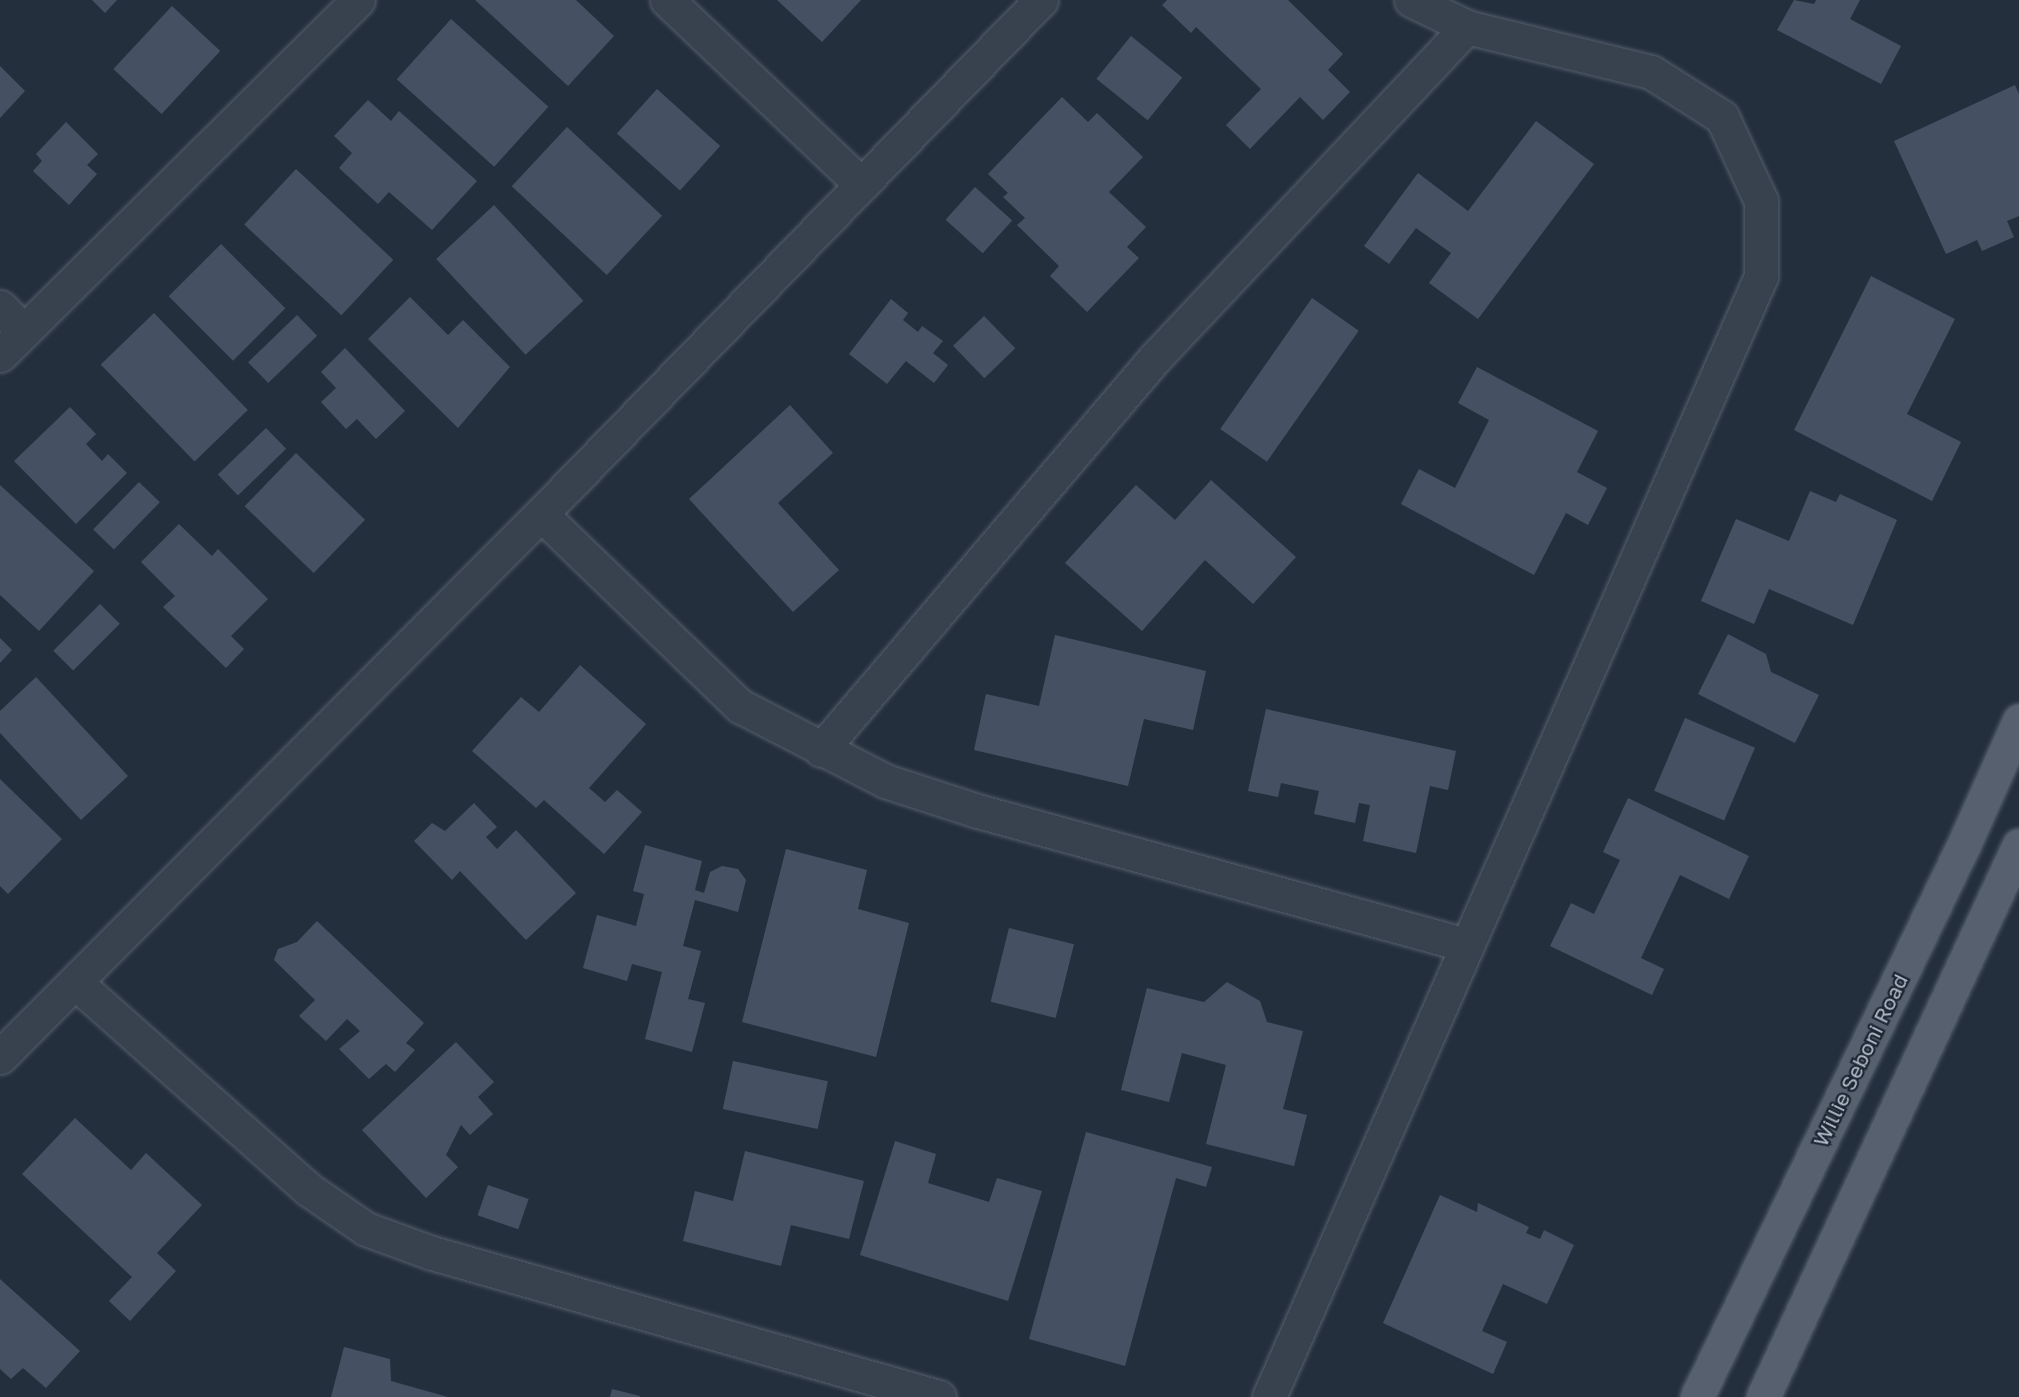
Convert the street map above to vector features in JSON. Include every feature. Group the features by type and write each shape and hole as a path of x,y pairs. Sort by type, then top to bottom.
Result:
{"main road":[{"name":"Willie Seboni Road","path":"1697,1397 1965,842 2019,721"},
{"path":"1763,1397 2019,845"}],"street":[{"path":"667,0 860,183"},
{"path":"0,1057 541,514 860,183 1041,0"},
{"path":"1269,1397 1761,276 1761,201 1722,117 1651,72 1467,27 1411,0"},
{"path":"0,355 353,2"},
{"path":"821,750 1155,358 1467,27"},
{"path":"0,307 24,331"},
{"path":"541,514 740,706 821,750 885,781 974,810 1466,945"},
{"path":"75,982 308,1189 366,1229 432,1253 939,1397"}],"building":[{"path":"92,0 117,0 105,13"},
{"path":"475,0 576,0 614,36 568,86"},
{"path":"777,0 861,0 822,42"},
{"path":"1167,0 1288,0 1343,54 1328,70 1350,92 1323,120 1300,97 1250,149 1226,125 1261,89 1196,27 1191,33 1162,5"},
{"path":"1794,0 1814,4 1816,0 1860,0 1850,19 1901,46 1881,84 1777,30"},
{"path":"172,6 220,51 162,114 113,69"},
{"path":"451,19 548,107 494,167 397,79"},
{"path":"1131,36 1182,78 1148,120 1096,79"},
{"path":"0,66 25,91 0,118"},
{"path":"2015,85 2019,94 2019,216 2007,221 2014,237 1982,251 1977,240 1946,254 1894,141"},
{"path":"657,89 720,146 680,190 617,134"},
{"path":"1062,97 1088,122 1097,113 1143,157 1109,192 1146,227 1127,247 1139,258 1087,312 1050,276 1059,266 1017,225 1025,218 1003,197 1008,193 988,174"},
{"path":"368,100 391,121 399,111 477,181 432,230 389,192 378,204 339,168 352,153 334,136"},
{"path":"1536,121 1594,164 1478,319 1429,283 1451,253 1416,228 1389,264 1364,246 1418,173 1468,211"},
{"path":"66,122 98,154 87,165 97,174 69,205 33,171 42,161 36,154"},
{"path":"567,127 662,216 607,275 512,186"},
{"path":"296,169 393,260 341,315 244,225"},
{"path":"975,187 1012,220 983,253 946,220"},
{"path":"494,205 583,301 526,355 436,259"},
{"path":"221,244 285,308 233,361 169,296"},
{"path":"1871,276 1955,319 1907,414 1961,442 1932,501 1794,430"},
{"path":"410,297 448,335 463,320 510,367 458,428 368,339"},
{"path":"1312,298 1359,331 1267,462 1220,429"},
{"path":"891,299 908,313 903,320 918,332 922,326 943,341 933,353 948,365 934,383 906,361 887,384 849,354"},
{"path":"154,313 248,410 195,462 101,364"},
{"path":"297,315 317,336 268,383 248,362"},
{"path":"984,316 1015,348 984,378 953,346"},
{"path":"345,348 405,411 376,439 357,419 346,429 321,402 336,388 321,372"},
{"path":"1477,367 1598,431 1577,472 1607,488 1588,525 1566,513 1534,575 1401,504 1419,469 1455,488 1489,420 1458,403"},
{"path":"790,405 833,453 778,503 839,570 793,612 689,499"},
{"path":"70,407 96,434 86,444 102,461 108,454 127,473 76,524 14,461"},
{"path":"266,428 286,449 238,495 218,475"},
{"path":"296,453 365,520 314,573 245,506"},
{"path":"1211,480 1296,557 1253,604 1205,560 1142,631 1065,563 1136,485 1175,520"},
{"path":"139,482 160,502 114,550 93,529"},
{"path":"0,485 94,571 39,631 0,595"},
{"path":"1810,491 1836,502 1840,494 1897,520 1853,625 1769,589 1754,624 1701,601 1736,519 1789,541"},
{"path":"179,524 212,556 218,549 268,599 231,636 244,649 226,668 163,607 175,596 141,562"},
{"path":"100,604 120,624 73,670 53,651"},
{"path":"1728,634 1766,654 1771,672 1819,695 1795,743 1698,694"},
{"path":"1055,635 1206,671 1193,730 1144,719 1128,786 974,750 986,694 1039,706"},
{"path":"0,638 12,650 0,663"},
{"path":"580,665 646,724 589,788 605,802 617,790 642,812 604,854 544,800 536,808 472,751 521,697 539,712"},
{"path":"36,677 128,776 81,820 0,733 0,711"},
{"path":"1266,709 1456,751 1448,790 1430,786 1416,853 1363,841 1370,805 1359,803 1355,823 1314,814 1319,791 1281,783 1278,797 1248,791"},
{"path":"1685,718 1755,748 1724,820 1654,791"},
{"path":"0,779 62,839 8,894 0,886"},
{"path":"1628,798 1749,856 1729,899 1680,875 1641,958 1664,969 1652,995 1550,946 1571,903 1594,914 1620,860 1603,852"},
{"path":"474,803 497,827 486,837 497,849 516,830 576,893 526,940 460,871 452,880 414,841 432,823 445,831"},
{"path":"645,845 702,861 695,890 704,893 710,872 722,866 738,869 746,880 738,912 695,900 683,946 701,951 688,999 705,1003 692,1052 645,1039 662,972 632,964 627,981 583,968 597,915 636,926 644,894 633,891"},
{"path":"786,849 867,870 858,909 909,923 876,1057 742,1022"},
{"path":"317,921 424,1023 406,1043 415,1050 395,1072 386,1064 369,1079 339,1049 360,1031 347,1019 326,1041 299,1016 315,1000 274,960 278,949 297,942"},
{"path":"1009,928 1074,944 1056,1018 991,1002"},
{"path":"1227,982 1260,1001 1267,1022 1303,1031 1283,1109 1307,1115 1294,1166 1206,1144 1226,1065 1182,1053 1169,1102 1121,1090 1147,988 1204,1002"},
{"path":"456,1042 494,1082 478,1097 493,1114 470,1135 461,1125 446,1155 458,1167 426,1198 362,1130"},
{"path":"733,1061 828,1081 818,1129 723,1109"},
{"path":"75,1118 131,1170 146,1153 202,1205 157,1253 176,1271 130,1321 109,1301 132,1277 22,1174"},
{"path":"1086,1132 1212,1167 1206,1187 1176,1178 1125,1366 1029,1339"},
{"path":"895,1141 936,1154 928,1183 989,1202 997,1178 1042,1191 1008,1301 860,1255"},
{"path":"745,1151 864,1181 849,1239 791,1225 781,1266 683,1241 695,1191 733,1201"},
{"path":"488,1185 529,1199 518,1229 478,1215"},
{"path":"1440,1195 1477,1212 1478,1203 1529,1227 1526,1233 1540,1239 1544,1230 1574,1245 1547,1304 1503,1284 1482,1331 1507,1342 1493,1374 1383,1323"},
{"path":"0,1279 80,1351 46,1388 23,1368 11,1379 0,1369"},
{"path":"344,1347 390,1359 391,1381 448,1397 331,1397"},
{"path":"612,1389 640,1396 640,1397 610,1397"}]}
